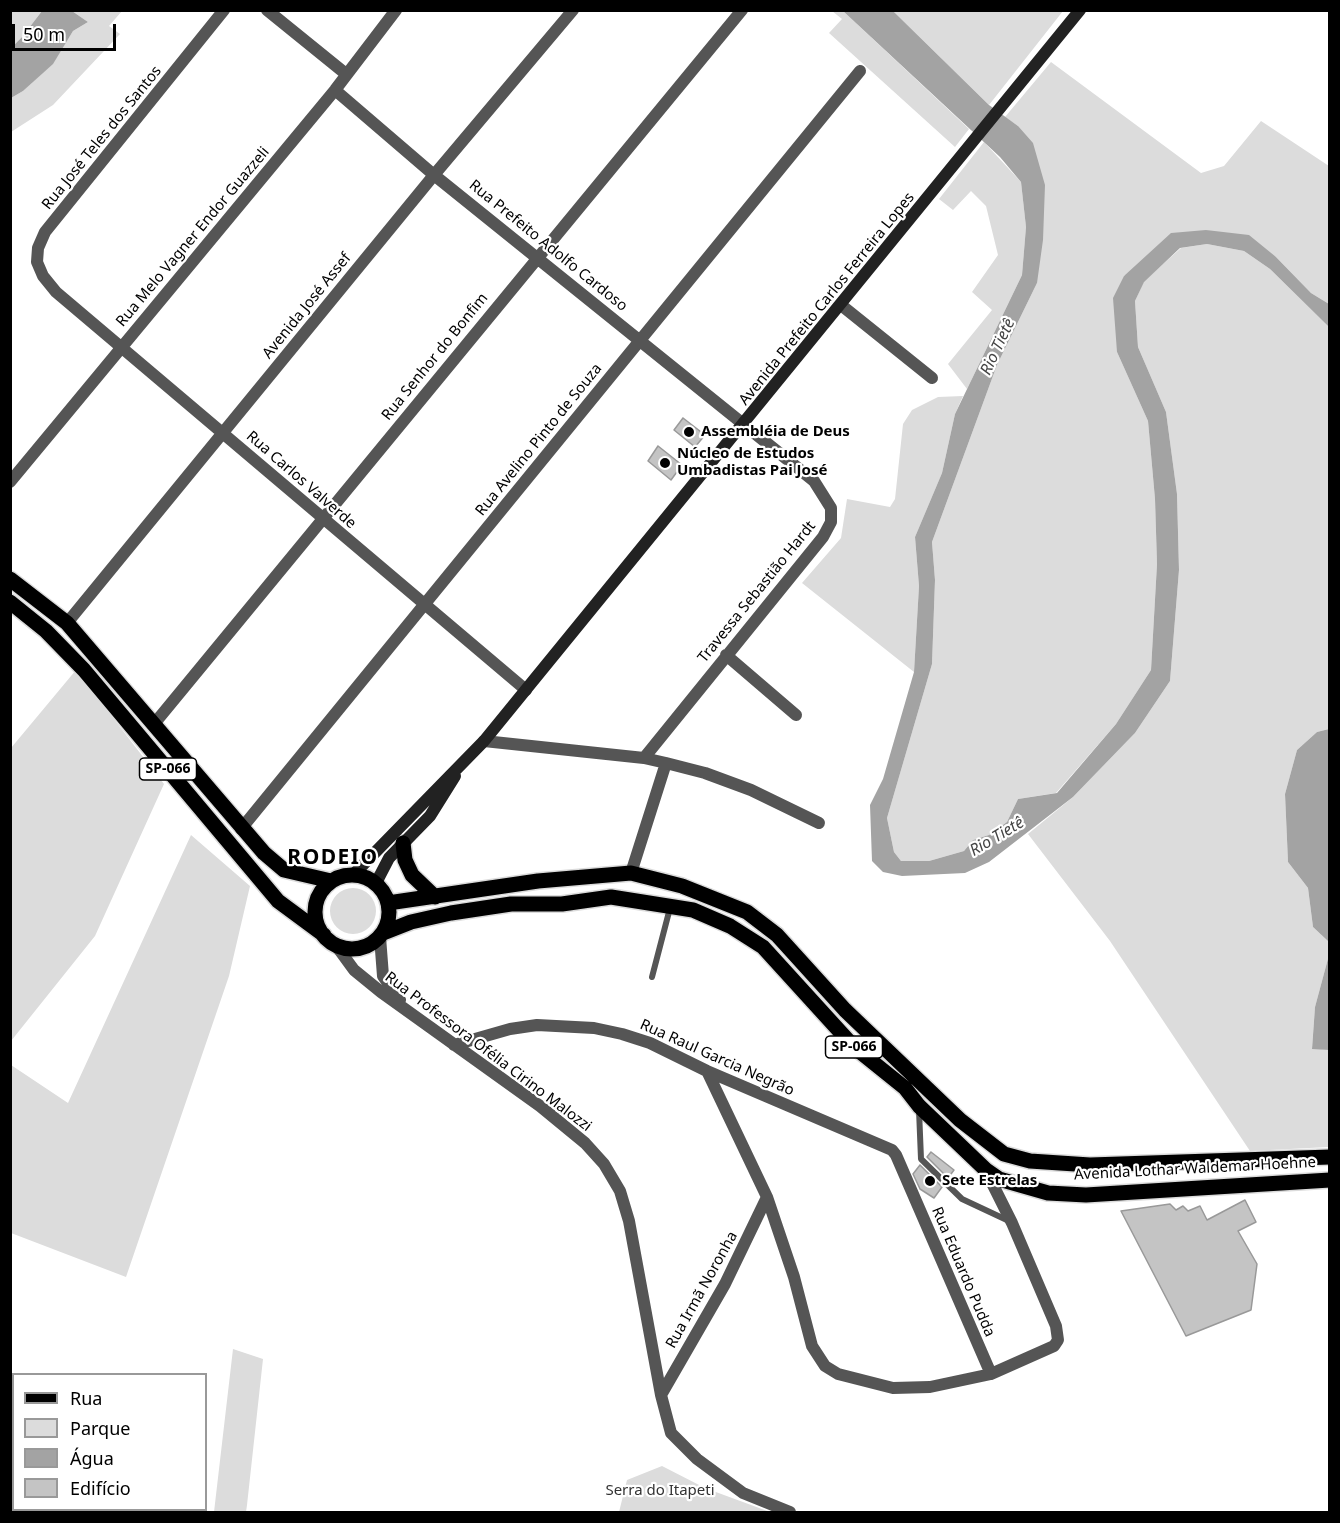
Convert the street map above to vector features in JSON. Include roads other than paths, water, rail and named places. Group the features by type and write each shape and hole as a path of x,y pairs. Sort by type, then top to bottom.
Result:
{"main road":[{"name":"Avenida Prefeito Carlos Ferreira Lopes","path":"354,874 484,741 1080,10"},
{"name":"SP-066","path":"10,579 67,623 241,829 284,870 331,881"},
{"name":"SP-066","path":"10,602 46,631 84,670 278,902 329,940"},
{"name":"Avenida Prefeito Carlos Ferreira Lopes","path":"376,883 389,858 429,816 457,771"},
{"path":"403,843 405,860 412,875 435,897"},
{"name":"Avenida Lothar Waldemar Hoehne","path":"388,903 538,881 631,873 681,886 747,912 777,935 845,1010 960,1120 1004,1154 1030,1161 1090,1165 1329,1157"},
{"path":"354,874 376,883 388,903 389,919 381,935 359,948 329,940 315,912 317,900 331,881 354,874"},
{"name":"Avenida Lothar Waldemar Hoehne","path":"381,935 411,922 511,904 562,904 611,897 693,910 730,926 763,947 854,1047 905,1088 919,1106 986,1170 999,1179 1048,1193 1086,1195 1329,1180"}],"street":[{"name":"Rua José Teles dos Santos","path":"56,292 43,276 37,262 38,248 45,232 224,10"},
{"path":"267,10 346,74"},
{"name":"Rua Melo Vagner Endor Guazzeli","path":"10,482 335,90 396,10"},
{"name":"Avenida José Assef","path":"67,623 434,175 573,10"},
{"name":"Rua Senhor do Bonfim","path":"154,724 537,256 742,10"},
{"name":"Rua Avelino Pinto de Souza","path":"241,829 860,71"},
{"name":"Rua Prefeito Adolfo Cardoso","path":"335,90 434,175 745,423"},
{"name":"Rua Carlos Valverde","path":"56,292 526,690"},
{"path":"841,305 932,378"},
{"name":"Travessa Sebastião Hardt","path":"644,758 823,537 831,522 831,508 814,480 745,423"},
{"path":"726,655 796,715"},
{"path":"484,741 644,758 666,763 705,773 742,787 819,823"},
{"path":"631,873 666,763"},
{"path":"381,935 383,976 410,1012"},
{"name":"Rua Professora Ofélia Cirino Malozzi","path":"329,940 354,970 585,1143 620,1191 629,1221 660,1395 671,1433 697,1459 753,1499 790,1512"},
{"name":"Rua Raul Garcia Negrão","path":"454,1045 528,1026 594,1028 650,1042 707,1071 892,1150"},
{"path":"707,1071 767,1197 794,1277 812,1346 825,1366 838,1374 893,1388 930,1387 991,1374 1050,1349 1058,1340 1056,1326 1012,1223 986,1170"},
{"name":"Rua Eduardo Pudda","path":"892,1150 991,1374"},
{"name":"Rua Irmã Noronha","path":"660,1395 725,1284 767,1197"}],"lane":[{"path":"652,977 670,907"},
{"path":"919,1106 921,1158 962,1199 1012,1223"}],"water":[{"path":"42,11 72,11 88,22 73,31 53,64 23,91 11,98 11,48"},
{"name":"Rio Tietê","path":"843,11 893,11 989,105 1018,126 1033,143 1045,185 1043,240 1037,283 997,365 932,542 935,580 932,664 887,818 894,852 901,861 929,861 964,851 973,840 989,835 1007,822 1018,799 1057,793 1116,724 1151,670 1157,564 1155,499 1148,421 1117,352 1113,298 1124,276 1171,233 1206,230 1249,235 1276,257 1311,293 1329,304 1329,327 1270,269 1244,251 1207,244 1180,248 1144,282 1135,301 1138,347 1166,412 1177,494 1179,570 1170,681 1135,733 1073,797 989,862 965,873 902,876 883,872 872,861 870,805 883,779 914,672 919,586 915,537 942,473 955,414 1022,275 1026,227 1021,182 1000,157"},
{"path":"1330,729 1329,942 1313,927 1308,888 1288,862 1285,794 1297,750 1317,732"},
{"path":"1329,955 1329,1050 1312,1049 1315,1007"}],"place":[{"name":"Assembléia de Deus","path":"689,432"},
{"name":"Núcleo de Estudos Umbadistas Pai José","path":"665,463"},
{"name":"Sete Estrelas","path":"930,1181"}],"district":[{"name":"RODEIO","path":"333,858"}],"park label":[{"name":"Serra do Itapeti","path":"660,1491"}]}
